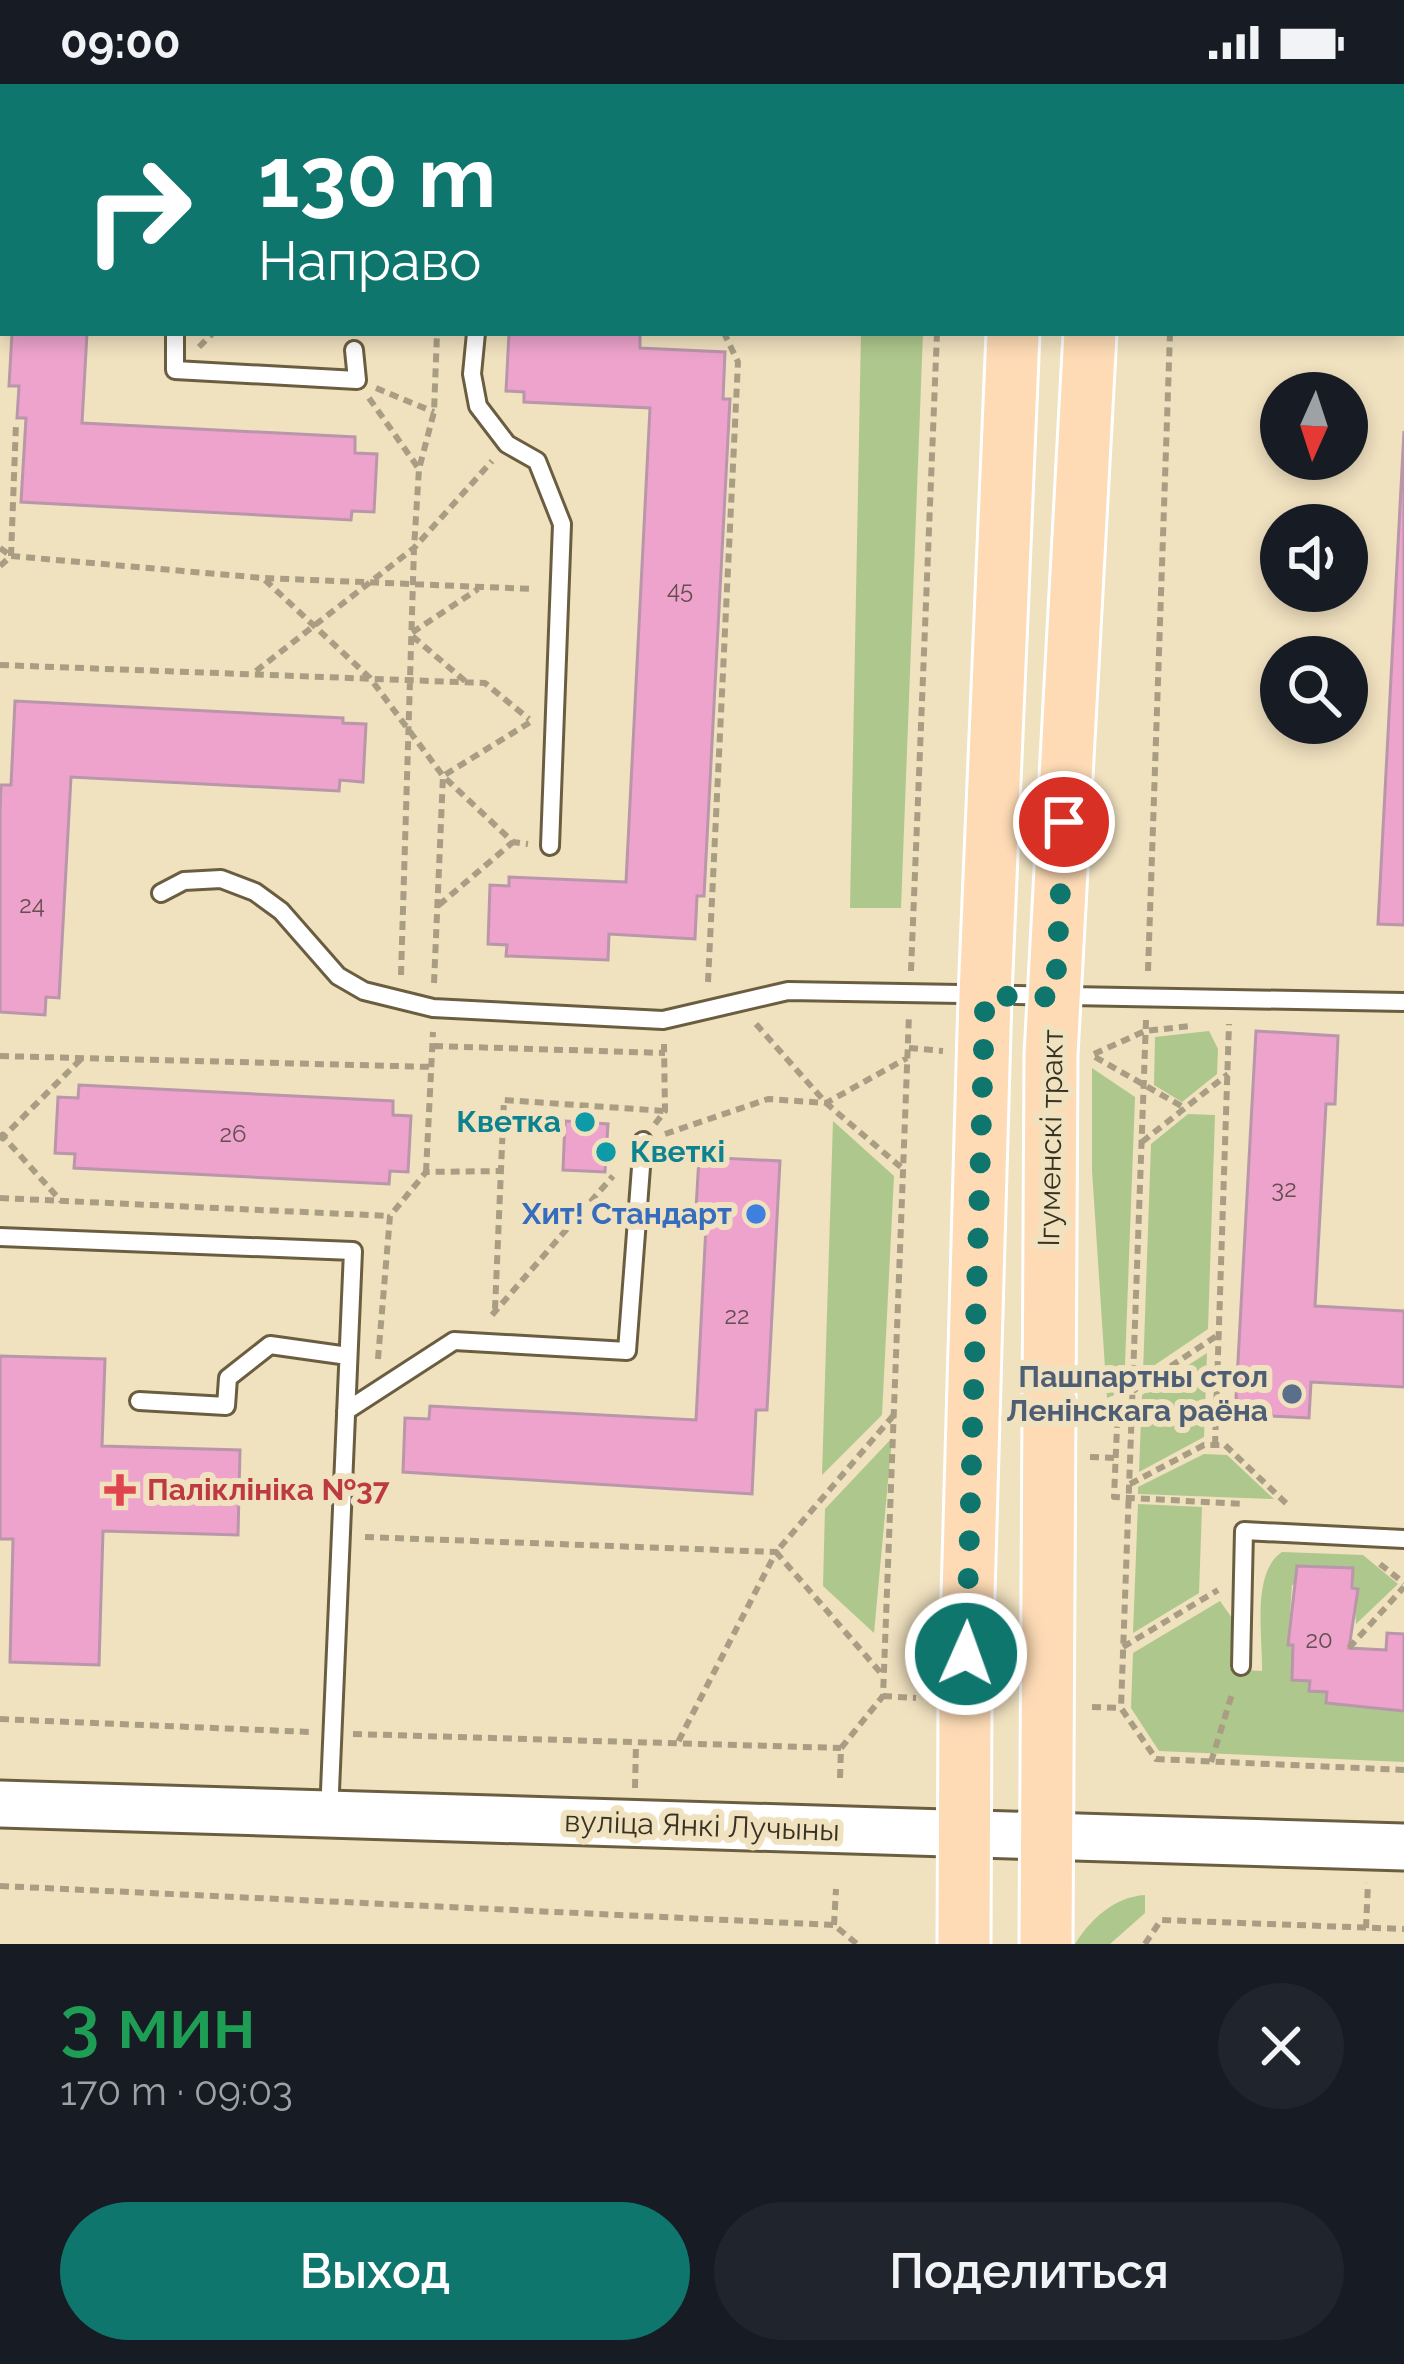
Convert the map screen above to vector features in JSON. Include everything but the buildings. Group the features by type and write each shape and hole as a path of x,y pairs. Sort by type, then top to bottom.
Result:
{"main road":[{"path":"964,1944 962,1834 985,996 1013,336"},
{"name":"Ігуменскі тракт","path":"1046,1944 1043,1836 1055,997 1090,336"},
{"name":"вуліца Янкі Лучыны","path":"0,1804 1404,1847"}],"lane":[{"path":"176,336 175,370 357,380 354,350"},
{"path":"476,336 472,374 478,406 507,443 537,461 554,493 562,524 550,846"},
{"path":"161,893 184,881 221,879 255,892 280,910 338,976 400,1002 433,1008 663,1020 788,991 1404,1002"},
{"path":"346,1411 454,1341 627,1352 643,1141"},
{"path":"0,1237 353,1251 329,1816"},
{"path":"139,1401 226,1406 228,1378 270,1345 349,1355"},
{"path":"1241,1666 1244,1531 1404,1538"}],"path":[{"path":"400,1002 412,584 419,469 434,412 437,336"},
{"path":"707,1010 738,362 725,336"},
{"path":"357,380 434,412"},
{"path":"357,380 419,469"},
{"path":"0,566 11,556 16,423"},
{"path":"253,673 414,548 507,443"},
{"path":"0,548 11,556 263,578 560,591"},
{"path":"263,578 370,678 443,776 513,842 550,846"},
{"path":"410,634 481,587"},
{"path":"410,634 465,681"},
{"path":"0,666 485,682 532,722"},
{"path":"443,776 532,722 556,699"},
{"path":"0,1198 390,1216 426,1172 443,776"},
{"path":"439,905 513,842"},
{"path":"1215,1445 1232,997"},
{"path":"738,1004 826,1103 903,1169"},
{"path":"454,1341 495,1313 665,1111 663,1020"},
{"path":"433,1046 664,1053"},
{"path":"1092,1055 1184,1108"},
{"path":"0,1056 434,1067"},
{"path":"61,1201 1,1137 82,1058"},
{"path":"643,1141 768,1099 826,1103 908,1058"},
{"path":"1142,1142 1228,1074"},
{"path":"495,1313 504,1100 665,1111"},
{"path":"426,1172 501,1171"},
{"path":"1133,1391 1218,1335"},
{"path":"1132,1404 1118,1403 1114,1497 1288,1506"},
{"path":"677,1744 776,1552 893,1416"},
{"path":"1130,1484 1204,1445 1225,1445 1318,1534"},
{"path":"341,1536 776,1552 883,1675"},
{"path":"1124,1647 1243,1575"},
{"path":"1349,1648 1404,1587"},
{"path":"1211,1762 1241,1666"},
{"path":"840,1778 842,1748 883,1696 916,1698"},
{"path":"1092,1707 1121,1708 1156,1759 1404,1770"},
{"path":"0,1719 842,1748"},
{"path":"0,1886 834,1925 857,1944"},
{"path":"834,1925 836,1888"},
{"path":"1145,1944 1161,1920 1404,1929"}],"green space":[{"path":"861,336 923,336 901,908 850,908"},
{"path":"1209,1031 1218,1049 1217,1074 1182,1102 1154,1085 1155,1037"},
{"path":"1092,1068 1135,1097 1124,1391 1107,1398 1092,1170"},
{"path":"1188,1114 1215,1115 1208,1329 1143,1373 1151,1144"},
{"path":"833,1121 894,1176 882,1415 822,1475"},
{"path":"1207,1353 1204,1437 1139,1472 1142,1395"},
{"path":"892,1438 874,1633 823,1586 825,1509"},
{"path":"1204,1454 1227,1455 1274,1499 1138,1494 1138,1487"},
{"path":"1138,1504 1202,1507 1199,1593 1133,1633"},
{"path":"1282,1552 1363,1555 1398,1584 1356,1624 1353,1569 1292,1585 1288,1644 1293,1645 1292,1679 1310,1681 1309,1691 1327,1692 1326,1703 1404,1711 1404,1762 1159,1751 1131,1708 1133,1653 1220,1601 1232,1618 1230,1669 1262,1671 1262,1590 1272,1562"},
{"path":"1145,1895 1145,1913 1110,1944 1075,1944 1104,1911"}],"place":[{"name":"Кветка","path":"585,1122"},
{"name":"Кветкі","path":"606,1152"},
{"name":"Хит! Стандарт","path":"756,1214"},
{"name":"Пашпартны стол Ленінскага раёна","path":"1292,1394"},
{"name":"Паліклініка №37","path":"120,1490"}],"route":[{"path":"966,1654 985,996 1055,997 1064,822"}]}
